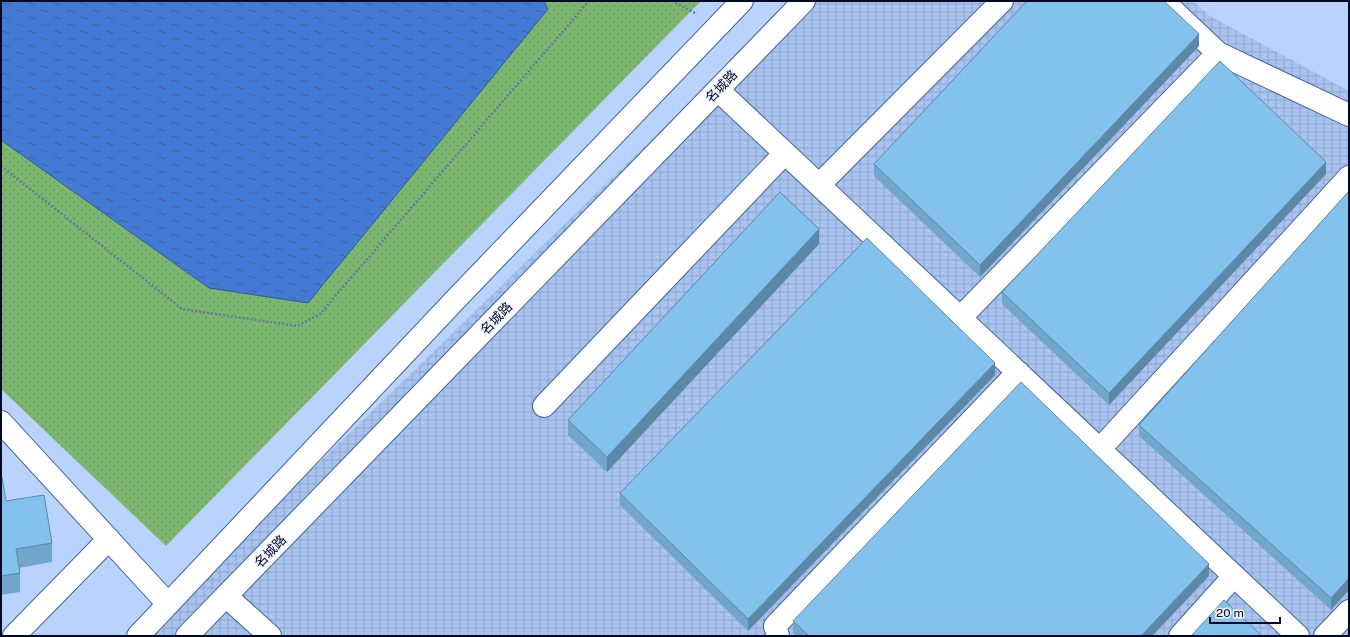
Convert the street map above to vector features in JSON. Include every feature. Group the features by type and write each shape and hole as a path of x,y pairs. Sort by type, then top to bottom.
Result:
{"main road":[{"path":"138,636 467,288 742,1"},
{"name":"名城路","path":"187,636 804,1"},
{"path":"819,185 1002,1"},
{"path":"1163,1 1218,52 1349,115"},
{"path":"960,318 1218,52"},
{"path":"718,90 1298,636"},
{"path":"544,406 785,153"},
{"path":"1100,449 1349,177"},
{"path":"778,636 775,626 1018,372"},
{"path":"1,422 168,604"},
{"path":"14,636 109,539"},
{"path":"1180,636 1234,576"},
{"path":"226,596 270,636"},
{"path":"1325,636 1349,611"}],"path":[{"path":"1,166 182,309 297,326 320,314 589,1"},
{"path":"672,1 718,26"}],"shaded area":[{"path":"794,1 1193,1 1210,16 1349,91 1349,636 141,636"}],"green space":[{"path":"1,1 701,1 166,546 1,389"}],"water":[{"path":"1,1 544,1 548,9 308,303 209,288 1,140"}],"building":[{"path":"1027,1 1164,1 1199,34 980,265 874,164"},
{"path":"1220,61 1326,162 1109,393 1002,292"},
{"path":"1349,191 1349,578 1331,598 1139,425"},
{"path":"780,192 819,229 607,457 568,420"},
{"path":"867,238 995,363 748,619 620,493"},
{"path":"1021,382 1209,564 1141,636 809,636 793,621"},
{"path":"1,477 6,501 44,495 52,543 16,549 20,573 1,576"},
{"path":"1224,600 1262,636 1191,636"}]}
